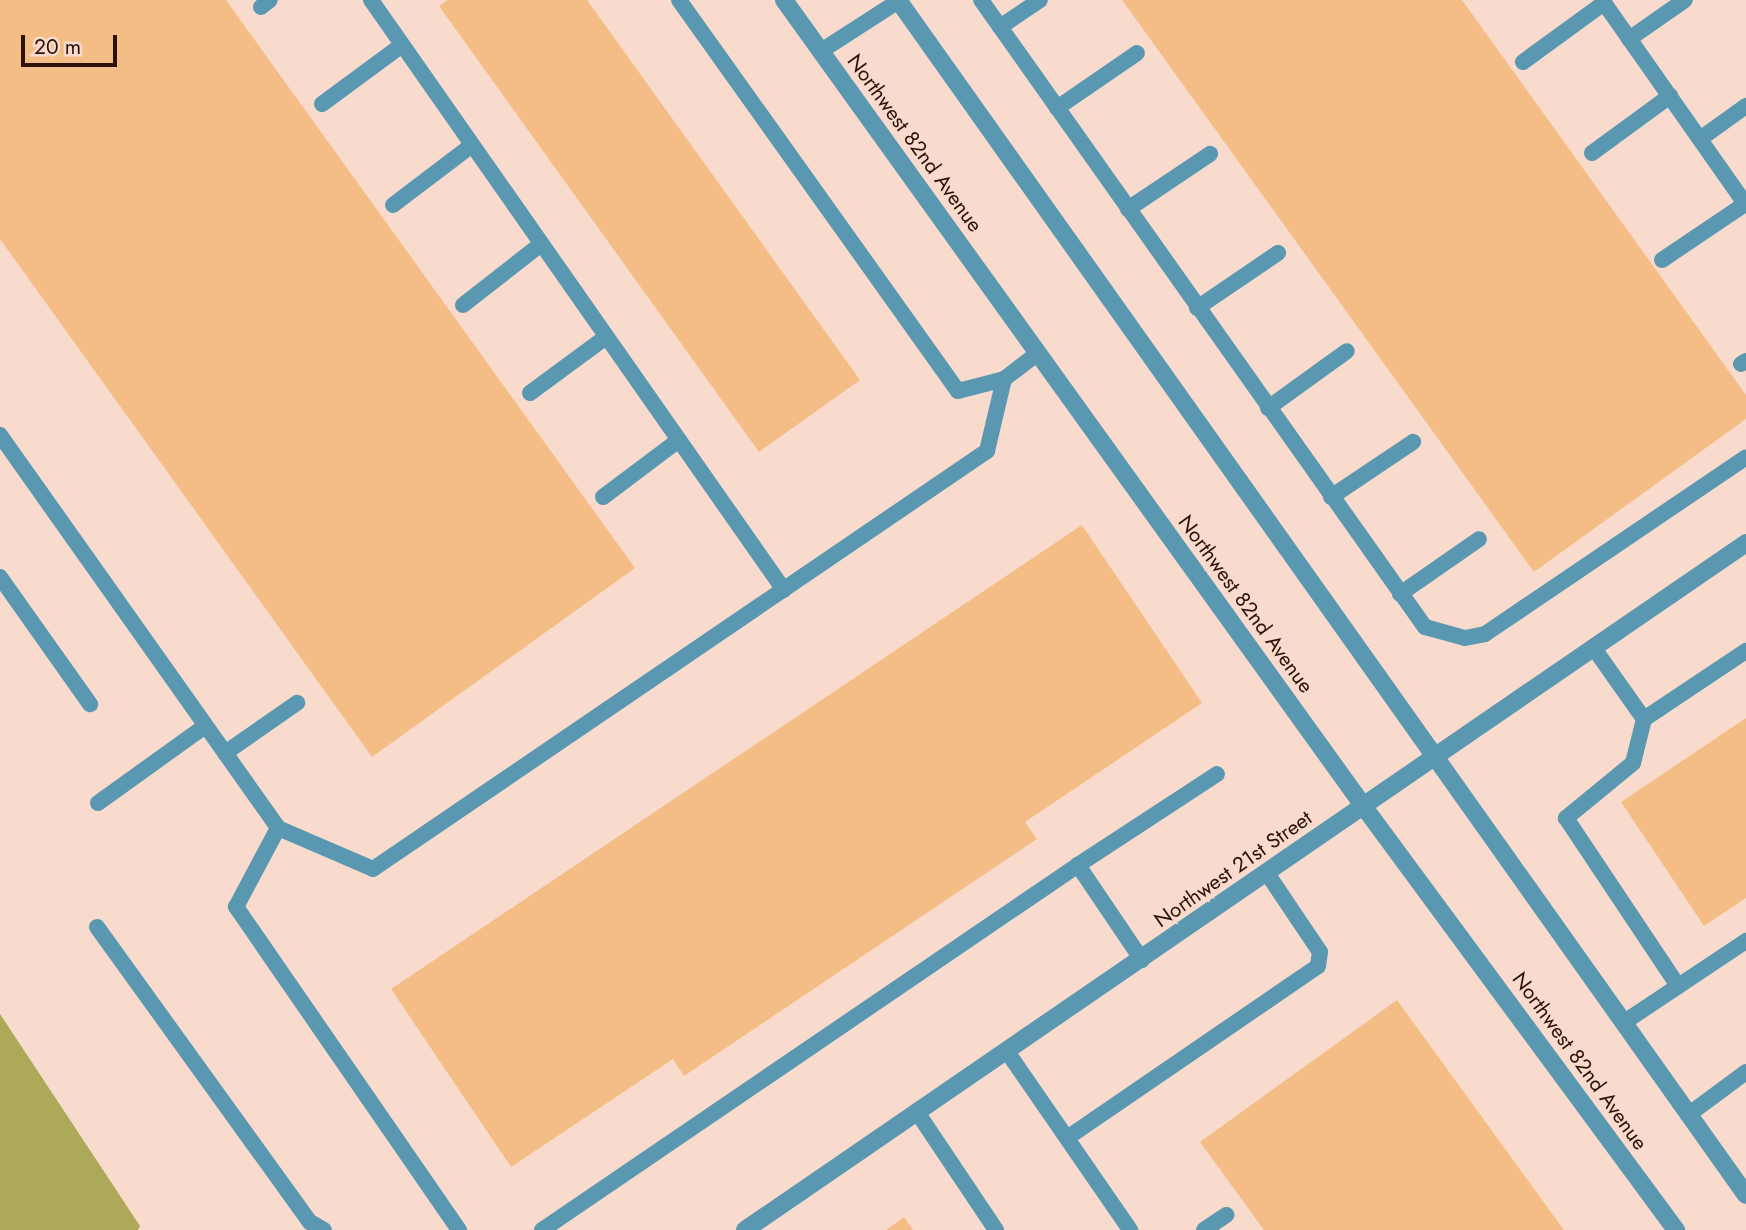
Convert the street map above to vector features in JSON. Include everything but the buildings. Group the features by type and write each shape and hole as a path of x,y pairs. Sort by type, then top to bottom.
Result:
{"street":[{"name":"Northwest 82nd Avenue","path":"784,0 1364,807 1676,1230"},
{"path":"899,0 1746,1195"},
{"name":"Northwest 21st Street","path":"745,1230 1746,543"}],"lane":[{"path":"371,0 784,590"},
{"path":"679,0 958,391 1004,379 1038,353"},
{"path":"821,51 899,0"},
{"path":"981,0 1425,627 1454,637 1485,634 1746,457"},
{"path":"1000,27 1040,0"},
{"path":"1629,39 1685,0"},
{"path":"1523,62 1603,1 1746,204 1662,260"},
{"path":"322,104 402,45"},
{"path":"1056,108 1137,53"},
{"path":"1592,153 1670,96"},
{"path":"1700,139 1746,106"},
{"path":"393,205 472,145"},
{"path":"1128,209 1210,153"},
{"path":"463,305 541,244"},
{"path":"1198,308 1278,253"},
{"path":"530,393 606,337"},
{"path":"1268,408 1347,351"},
{"path":"0,435 278,828 373,869 987,451 1004,379"},
{"path":"603,497 678,440"},
{"path":"1331,497 1413,442"},
{"path":"1400,594 1479,539"},
{"path":"0,577 90,704"},
{"path":"1593,648 1644,719"},
{"path":"1678,986 1566,818 1633,762 1644,719 1746,651"},
{"path":"225,752 297,703"},
{"path":"98,803 205,726"},
{"path":"542,1230 1078,865 1217,774"},
{"path":"278,828 236,907 459,1230"},
{"path":"1078,865 1142,960"},
{"path":"1067,1138 1318,966 1320,952 1267,873"},
{"path":"97,927 310,1222 324,1230"},
{"path":"1623,1023 1746,940"},
{"path":"1006,1051 1130,1230"},
{"path":"1688,1115 1746,1072"},
{"path":"917,1112 996,1230"},
{"path":"1204,1230 1226,1215"}],"shaded area":[{"path":"0,1014 140,1226 138,1230 0,1230"}]}
